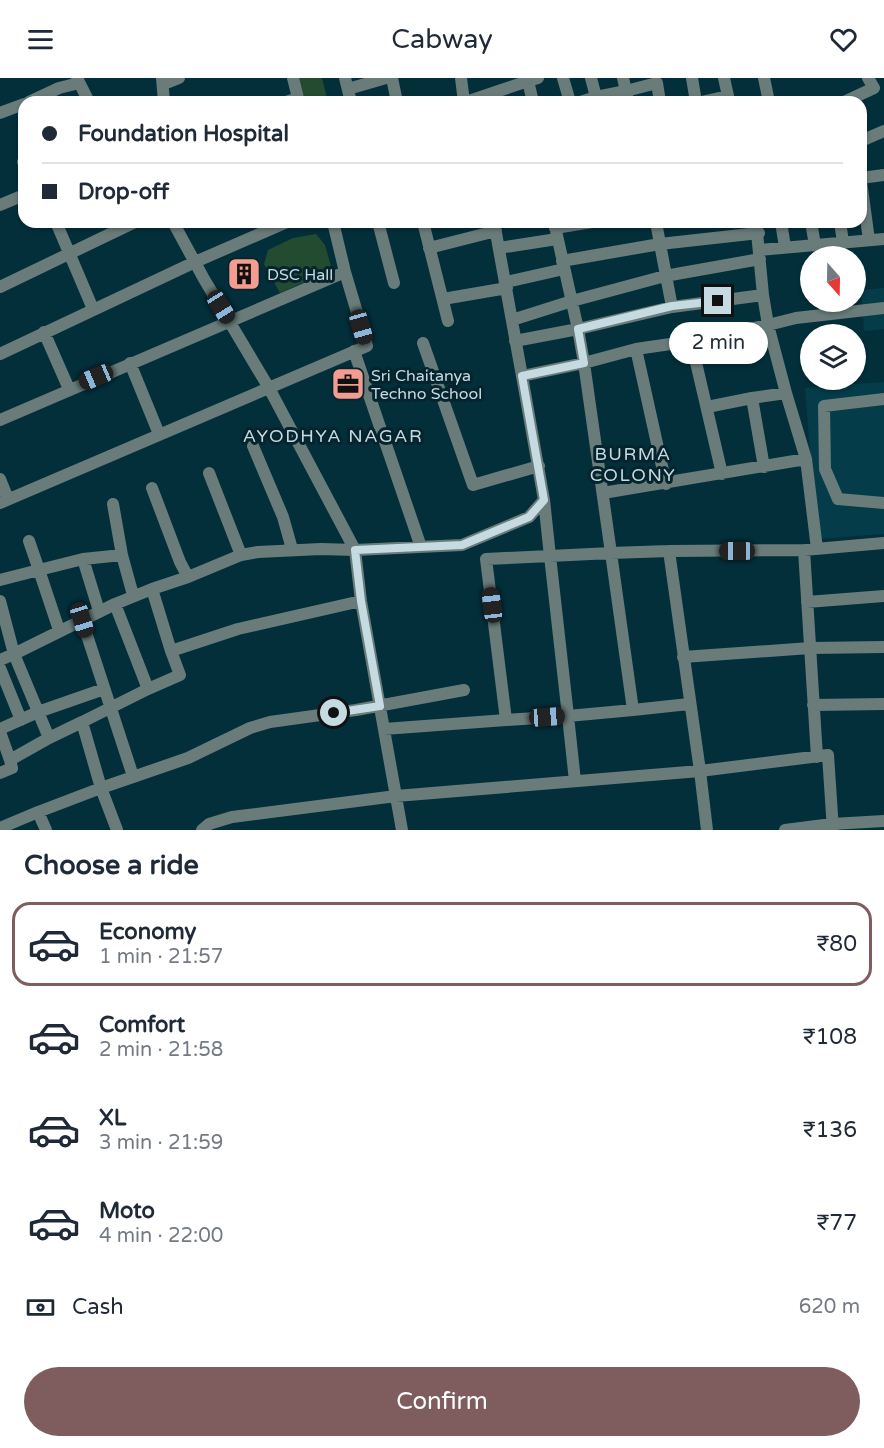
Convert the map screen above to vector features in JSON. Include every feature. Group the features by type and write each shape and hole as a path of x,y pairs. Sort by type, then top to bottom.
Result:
{"street":[{"path":"164,96 163,81 178,78"},
{"path":"293,78 294,96"},
{"path":"347,83 386,78"},
{"path":"392,78 396,96"},
{"path":"461,78 464,96"},
{"path":"563,78 568,96"},
{"path":"591,78 596,96"},
{"path":"623,78 627,96 657,80 659,96"},
{"path":"692,78 695,96"},
{"path":"724,78 727,96"},
{"path":"764,78 768,96"},
{"path":"857,96 874,88 868,78"},
{"path":"482,96 531,79 532,96"},
{"path":"43,96 78,81 86,96"},
{"path":"0,113 18,107"},
{"path":"867,138 884,131"},
{"path":"867,179 884,175"},
{"path":"0,205 18,198"},
{"path":"867,225 869,240"},
{"path":"59,228 93,309"},
{"path":"0,287 122,228"},
{"path":"176,228 269,388 355,550 361,601 402,830"},
{"path":"0,354 93,309 273,228"},
{"path":"0,479 4,501 367,346 334,228"},
{"path":"380,228 394,283"},
{"path":"424,228 448,321"},
{"path":"429,248 489,228"},
{"path":"495,228 544,500 575,781"},
{"path":"657,228 672,306"},
{"path":"443,299 506,285 563,265 660,244 752,228"},
{"path":"758,228 763,295 768,325 806,459 817,549"},
{"path":"782,228 785,247"},
{"path":"812,228 815,245"},
{"path":"841,228 843,242"},
{"path":"499,248 555,230 584,363 633,710"},
{"path":"512,320 572,301 785,247 884,239"},
{"path":"0,420 345,272"},
{"path":"515,341 578,329 672,306 763,295"},
{"path":"522,376 636,349 691,341 796,318 884,308"},
{"path":"44,332 69,389"},
{"path":"691,341 722,474"},
{"path":"423,344 472,485 539,466"},
{"path":"636,349 666,484"},
{"path":"354,351 421,547"},
{"path":"130,363 159,434"},
{"path":"706,407 786,393"},
{"path":"752,398 764,467"},
{"path":"884,399 824,406 825,469 838,500 884,503"},
{"path":"253,447 283,518 292,549"},
{"path":"603,493 806,459"},
{"path":"209,473 241,555"},
{"path":"152,488 188,577"},
{"path":"0,660 133,595 188,577 241,555 292,549 355,550 462,545 529,517 544,500"},
{"path":"113,504 122,555 133,595"},
{"path":"476,540 486,559 506,720"},
{"path":"29,541 59,630"},
{"path":"486,559 669,551 804,550 884,543 884,556"},
{"path":"804,550 818,757"},
{"path":"669,551 707,830"},
{"path":"0,580 83,559 122,555"},
{"path":"83,559 99,611"},
{"path":"10,760 49,738 180,675 152,589"},
{"path":"807,602 884,596"},
{"path":"0,601 14,654 49,738"},
{"path":"171,651 238,629 361,601"},
{"path":"115,604 148,689"},
{"path":"82,620 133,776"},
{"path":"683,657 810,648 884,647"},
{"path":"0,668 21,720"},
{"path":"0,773 12,768 0,730 38,712 104,689"},
{"path":"0,828 133,776 188,758 250,728 270,722 380,706 464,690"},
{"path":"384,729 567,716 689,704"},
{"path":"813,705 884,704"},
{"path":"82,722 101,788 117,830"},
{"path":"202,830 209,824 232,817 396,796 700,771 828,755 833,827"},
{"path":"38,812 45,830"},
{"path":"785,830 884,821"}],"shaded area":[{"path":"884,288 884,329 866,331 863,312 866,312 866,290"},
{"path":"884,382 884,534 817,539 805,390 866,390 866,383"}],"green space":[{"path":"299,78 322,78 326,96 304,96"},
{"path":"316,234 325,245 332,270 280,293 264,264 268,250 293,238"}],"place":[{"name":"DSC Hall","path":"244,274"},
{"name":"Sri Chaitanya Techno School","path":"348,384"}],"district":[{"name":"AYODHYA NAGAR","path":"333,436"},
{"name":"BURMA COLONY","path":"633,464"}],"route":[{"path":"334,713 380,706 361,601 355,550 462,545 529,517 544,500 522,376 584,363 578,329 672,306 718,301"}]}
